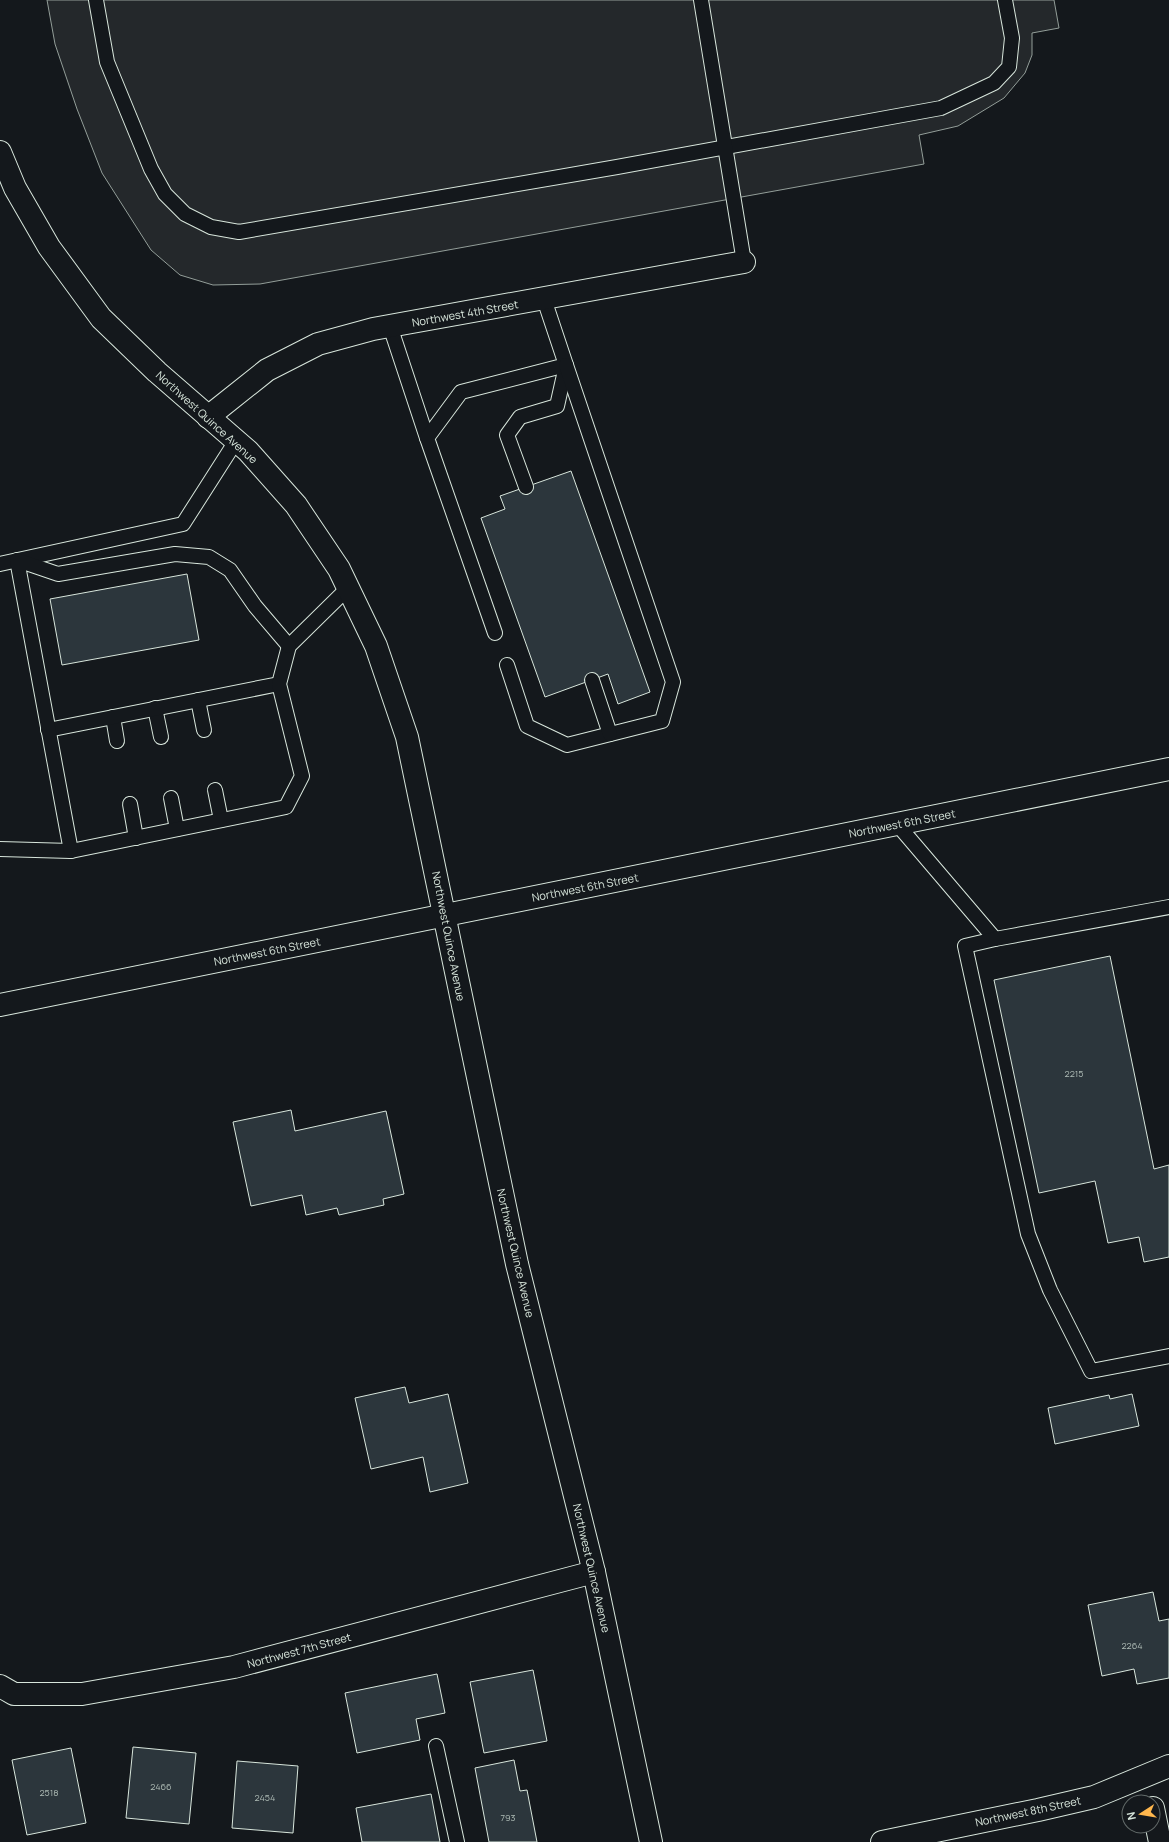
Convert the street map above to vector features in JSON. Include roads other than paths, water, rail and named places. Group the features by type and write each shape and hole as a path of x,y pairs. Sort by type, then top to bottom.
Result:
{"street":[{"name":"Northwest Quince Avenue","path":"0,152 15,188 50,247 101,318 157,372 248,451 296,505 339,569 376,646 407,737 517,1264 594,1572 651,1842"},
{"name":"Northwest 4th Street","path":"208,417 267,370 318,344 390,326 744,262"},
{"name":"Northwest 6th Street","path":"0,1005 1169,769"},
{"name":"Northwest 7th Street","path":"0,1686 14,1694 82,1694 234,1667 594,1572"},
{"name":"Northwest 8th Street","path":"896,1840 1094,1797 1169,1766"},
{"path":"1146,1776 1150,1794"}],"lane":[{"path":"96,0 107,62 152,169 165,194 185,214 211,227 239,232 267,229 726,148 941,108 994,83 1009,67 1012,38 1005,0"},
{"path":"701,0 744,262"},
{"path":"507,665 528,726 567,745 662,721 673,682 544,299"},
{"path":"390,326 427,438 495,633"},
{"path":"427,438 462,392 566,365"},
{"path":"526,487 507,435 520,417 557,406 566,365"},
{"path":"0,564 183,524 236,441"},
{"path":"17,560 58,574 175,554 209,557 230,570 255,606 290,646"},
{"path":"17,560 70,851"},
{"path":"0,849 70,851 286,807 302,776 279,684 290,646 348,588"},
{"path":"592,680 610,734"},
{"path":"48,730 279,684"},
{"path":"198,700 204,730"},
{"path":"156,708 161,737"},
{"path":"113,717 117,741"},
{"path":"215,790 221,820"},
{"path":"171,798 177,830"},
{"path":"130,804 136,838"},
{"path":"897,824 995,939"},
{"path":"1169,907 995,939 965,946 1028,1234 1050,1290 1091,1371 1169,1356"},
{"path":"436,1746 457,1842"}]}
